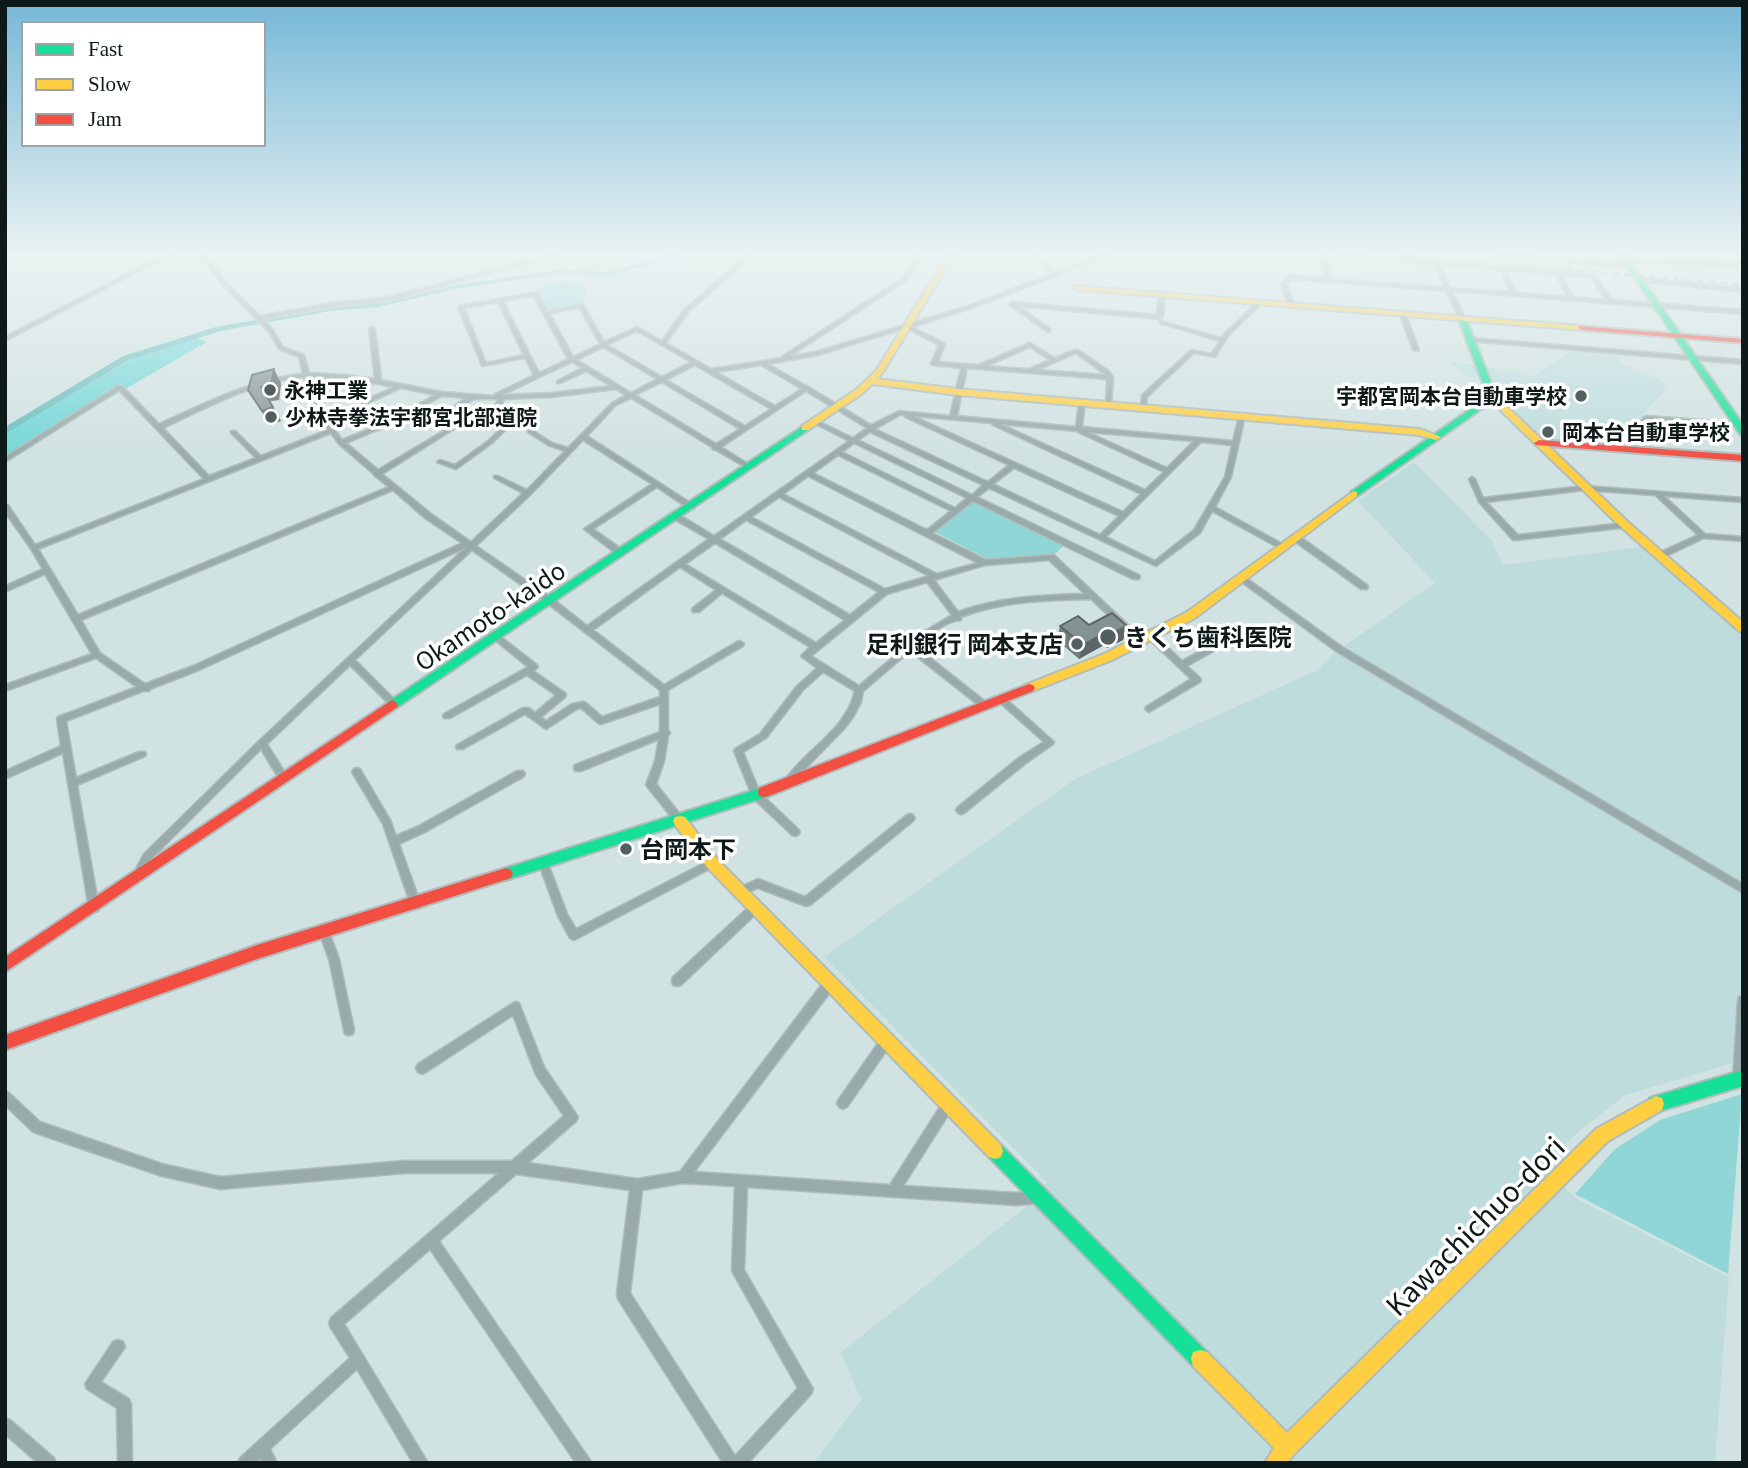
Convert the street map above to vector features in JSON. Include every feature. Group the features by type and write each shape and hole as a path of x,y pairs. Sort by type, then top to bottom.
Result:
{"street":[{"path":"5,339 35,324"},
{"path":"264,324 281,348 302,356 309,375 313,403 341,443 392,488 550,601 664,694 666,733 661,761 651,785 712,863 1287,1447"},
{"path":"468,324 484,365 526,356"},
{"path":"511,324 537,376"},
{"path":"552,324 571,359 749,467"},
{"path":"591,324 603,345 744,428"},
{"path":"663,344 677,324"},
{"path":"780,359 835,324"},
{"name":"Okamoto-kaido","path":"5,965 94,908 839,407 871,382 910,324"},
{"path":"711,371 816,354 919,324"},
{"path":"1039,324 1048,330"},
{"path":"1167,324 1223,340"},
{"path":"1143,407 1144,396 1192,351 1213,356 1223,340 1239,324"},
{"path":"1406,324 1416,350"},
{"path":"1464,324 1493,398 1584,488 1743,628"},
{"path":"1528,324 1743,341"},
{"path":"1669,324 1741,427"},
{"path":"908,327 942,344 934,363 1110,377"},
{"path":"491,399 637,328 774,408"},
{"path":"372,329 378,379"},
{"path":"1471,340 1743,362"},
{"path":"978,368 1030,345 1054,360"},
{"path":"1029,372 1076,351 1110,377"},
{"path":"136,879 148,857 262,743 528,493 614,404 696,362"},
{"path":"762,363 870,428 1156,564 1197,531 1228,477 1242,416"},
{"path":"953,418 964,366"},
{"path":"559,382 587,368"},
{"path":"159,427 262,382 309,375 378,379 441,394 491,399 617,387"},
{"path":"1109,405 1110,377"},
{"path":"871,382 957,392 1420,432 1436,437"},
{"path":"324,421 401,386"},
{"path":"5,460 120,387 209,480"},
{"path":"715,448 807,388"},
{"path":"414,409 441,394"},
{"path":"438,419 472,397"},
{"path":"440,462 456,467 490,442 519,414 497,408 502,397"},
{"path":"5,1042 46,1031 221,964 416,905 756,795 1147,639 1191,615 1493,398"},
{"path":"1079,429 1082,402"},
{"path":"899,413 1123,515"},
{"path":"587,630 870,428 899,413 1236,443"},
{"path":"1634,432 1646,418 1741,427"},
{"path":"988,421 1146,493"},
{"path":"816,422 1136,577"},
{"path":"341,443 382,426"},
{"path":"376,474 452,428"},
{"path":"1079,429 1168,471"},
{"path":"34,548 331,431"},
{"path":"530,431 550,444 568,450"},
{"path":"233,432 260,459"},
{"path":"582,436 691,506"},
{"path":"1101,538 1199,440"},
{"path":"1539,443 1743,458"},
{"path":"837,452 954,510"},
{"path":"928,533 1013,466"},
{"path":"808,473 985,563"},
{"path":"496,477 528,493"},
{"path":"1472,479 1481,500 1516,538 1625,525"},
{"path":"621,552 588,529 657,484"},
{"path":"76,619 392,488"},
{"path":"1481,500 1584,488 1743,499"},
{"path":"1656,493 1703,536"},
{"path":"778,494 933,578 958,618"},
{"path":"5,507 34,548 97,655 146,689"},
{"path":"1210,507 1284,547"},
{"path":"675,516 850,619"},
{"path":"746,517 884,592"},
{"path":"1660,556 1703,536 1743,539"},
{"path":"1296,538 1364,587"},
{"path":"94,908 61,719 146,689 255,642 363,590 470,545"},
{"path":"859,690 805,656 884,592 985,563 1051,557 1092,596 1197,680 1149,709"},
{"path":"680,564 816,647"},
{"path":"5,589 47,570"},
{"path":"1242,578 1339,649 1743,889"},
{"path":"696,610 722,589"},
{"path":"788,783 799,766 837,730 858,703 859,690 935,627 1007,600 1092,596"},
{"path":"447,716 534,667 497,637"},
{"path":"1182,666 1232,637"},
{"path":"460,747 526,710 546,726 575,706 583,705 601,720 664,694 740,644"},
{"path":"911,647 984,705"},
{"path":"5,688 97,655"},
{"path":"350,660 395,705"},
{"path":"795,832 756,795 738,751 763,736 800,688 822,667"},
{"path":"527,671 562,695 536,718"},
{"path":"961,810 1050,742 1001,699"},
{"path":"578,768 666,733"},
{"path":"262,743 284,779"},
{"path":"5,775 65,748"},
{"path":"72,783 142,754"},
{"path":"357,772 387,823 416,905"},
{"path":"393,842 422,829 520,774"},
{"path":"740,892 758,883 806,902 911,818"},
{"path":"544,864 573,935 712,863"},
{"path":"677,981 756,907"},
{"path":"324,932 334,959 349,1030"},
{"path":"683,1177 830,983"},
{"path":"1741,1078 1743,1001"},
{"path":"421,1463 336,1323 432,1241 511,1167 572,1117 540,1071 515,1007 422,1068"},
{"path":"843,1103 887,1040"},
{"name":"Kawachichuo-dori","path":"1275,1463 1287,1447 1602,1135 1624,1117 1650,1104 1741,1078"},
{"path":"5,1097 36,1127 162,1170 220,1182 404,1167 511,1167 638,1185 683,1177 1016,1199 1041,1197"},
{"path":"893,1191 949,1104"},
{"path":"738,1463 806,1389 737,1271 741,1180"},
{"path":"638,1185 623,1294 731,1463"},
{"path":"432,1241 585,1463"},
{"path":"118,1347 92,1384 124,1404 125,1463"},
{"path":"245,1463 358,1359"},
{"path":"5,1425 49,1463"},
{"path":"262,1447 270,1463"}],"shaded area":[{"path":"194,337 207,342 5,458 5,433 142,353"},
{"name":"宇都宮岡本台自動車学校","path":"1574,350 1619,356 1624,365 1660,379 1666,389 1632,427 1578,435 1565,442 1545,440 1523,423 1492,380 1465,376 1450,362 1517,371 1531,377"},
{"path":"1414,462 1492,541 1503,565 1641,547 1743,635 1743,1060 1625,1095 1582,1129 1541,1167 1577,1199 1729,1277 1715,1463 813,1463 861,1400 841,1352 1026,1207 1047,1182 824,957 1075,779 1316,671 1334,653 1435,583 1358,501"},
{"path":"977,498 1068,542 1054,555 989,560 935,532"},
{"path":"1742,1094 1728,1274 1575,1194 1615,1149 1660,1120"}],"building":[{"path":"274,369 271,386 261,387 273,407 262,411 248,390 252,375"},
{"path":"1112,613 1127,626 1111,634 1108,631 1083,645 1060,626 1078,616 1089,625"}],"waterway":[{"path":"5,431 126,358 219,329 250,324"}],"traffic: fast":[{"path":"1354,494 1493,398 1464,324"},
{"path":"1669,324 1743,432"},
{"path":"392,705 805,428"},
{"path":"506,874 764,792"},
{"path":"1656,1104 1743,1078"},
{"path":"995,1151 1200,1359"}],"traffic: slow":[{"path":"805,428 860,391 879,372 909,324"},
{"path":"1525,324 1582,328"},
{"path":"871,381 958,392 1420,432 1436,437"},
{"path":"1493,398 1625,525 1743,628"},
{"path":"1029,688 1108,657 1191,615 1354,494"},
{"path":"680,821 712,863 995,1151"},
{"path":"1275,1463 1287,1447 1602,1135 1656,1104"},
{"path":"1200,1359 1287,1447"}],"traffic: jam":[{"path":"1582,328 1743,341"},
{"path":"1539,443 1743,458"},
{"path":"764,792 1029,688"},
{"path":"5,965 392,705"},
{"path":"5,1043 257,952 506,874"}],"place":[{"name":"永神工業","path":"270,390"},
{"name":"宇都宮岡本台自動車学校","path":"1581,396"},
{"name":"少林寺拳法宇都宮北部道院","path":"271,417"},
{"name":"岡本台自動車学校","path":"1548,432"},
{"name":"きくち歯科医院","path":"1108,637"},
{"name":"足利銀行 岡本支店","path":"1077,644"},
{"name":"台岡本下","path":"626,849"}]}
